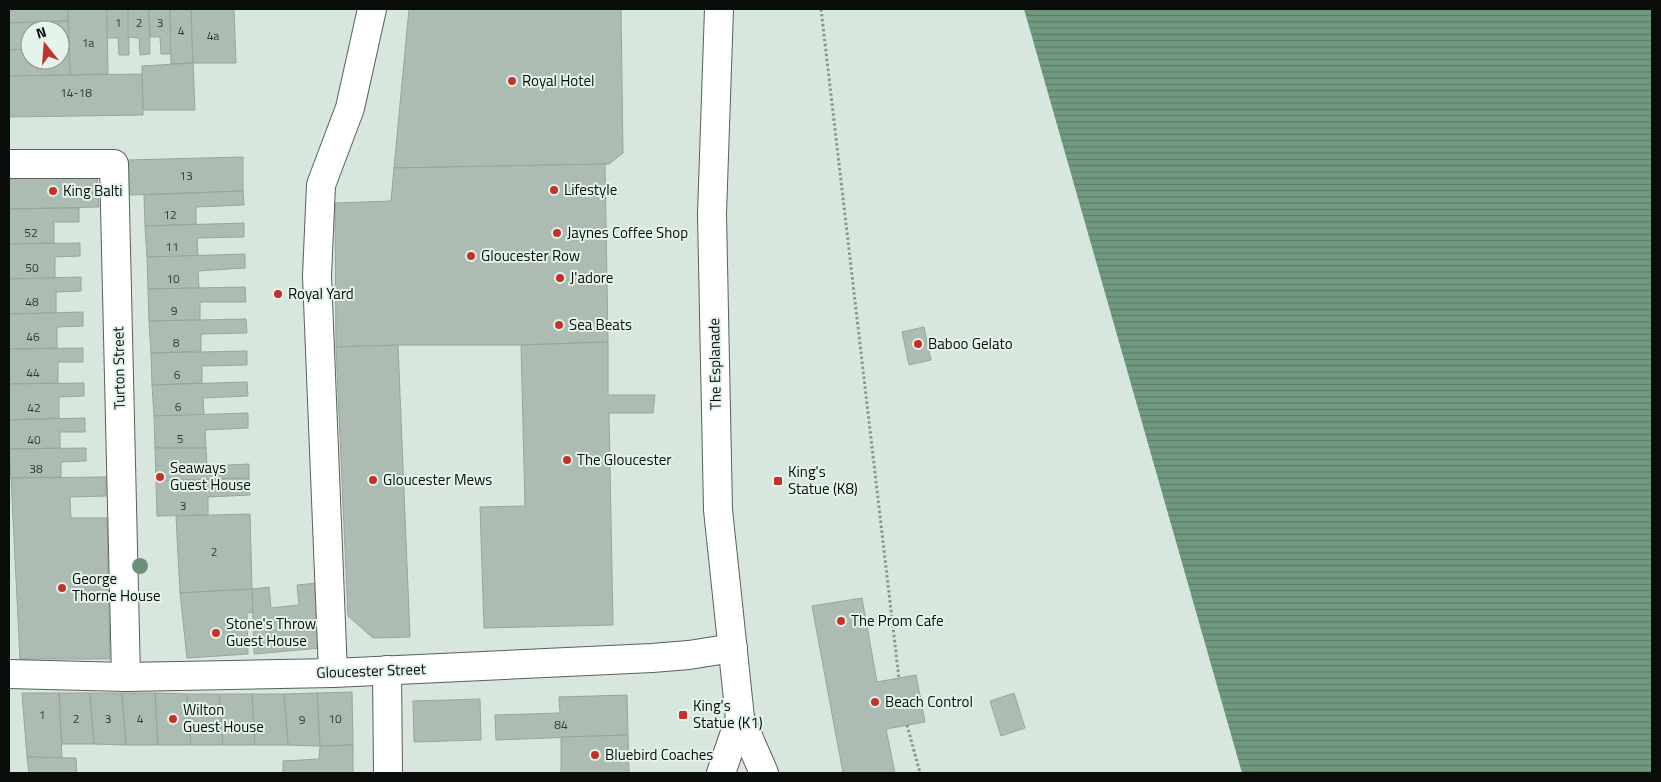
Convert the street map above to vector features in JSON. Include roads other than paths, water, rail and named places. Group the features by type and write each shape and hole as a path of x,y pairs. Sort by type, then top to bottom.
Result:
{"street":[{"path":"333,673 317,276 321,185 350,108 372,9"},
{"name":"The Esplanade","path":"719,9 712,214 718,510 740,718 764,773"},
{"name":"Turton Street","path":"9,164 114,164 126,677"},
{"name":"Gloucester Street","path":"9,674 126,677 333,673 680,656 733,648"},
{"path":"387,670 388,773"},
{"name":"The Esplanade","path":"721,773 740,718"}],"place":[{"name":"Royal Hotel","path":"512,81"},
{"name":"Lifestyle","path":"554,190"},
{"name":"King Balti","path":"53,191"},
{"name":"Jaynes Coffee Shop","path":"557,233"},
{"name":"Gloucester Row","path":"471,256"},
{"name":"J'adore","path":"560,278"},
{"name":"Royal Yard","path":"278,294"},
{"name":"Sea Beats","path":"559,325"},
{"name":"Baboo Gelato","path":"918,344"},
{"name":"The Gloucester","path":"567,460"},
{"name":"Seaways Guest House","path":"160,477"},
{"name":"Gloucester Mews","path":"373,480"},
{"name":"King's Statue (K8)","path":"778,481"},
{"name":"George Thorne House","path":"62,588"},
{"name":"The Prom Cafe","path":"841,621"},
{"name":"Stone's Throw Guest House","path":"216,633"},
{"name":"Beach Control","path":"875,702"},
{"name":"King's Statue (K1)","path":"683,715"},
{"name":"Wilton Guest House","path":"173,719"},
{"name":"Bluebird Coaches","path":"595,755"}]}
